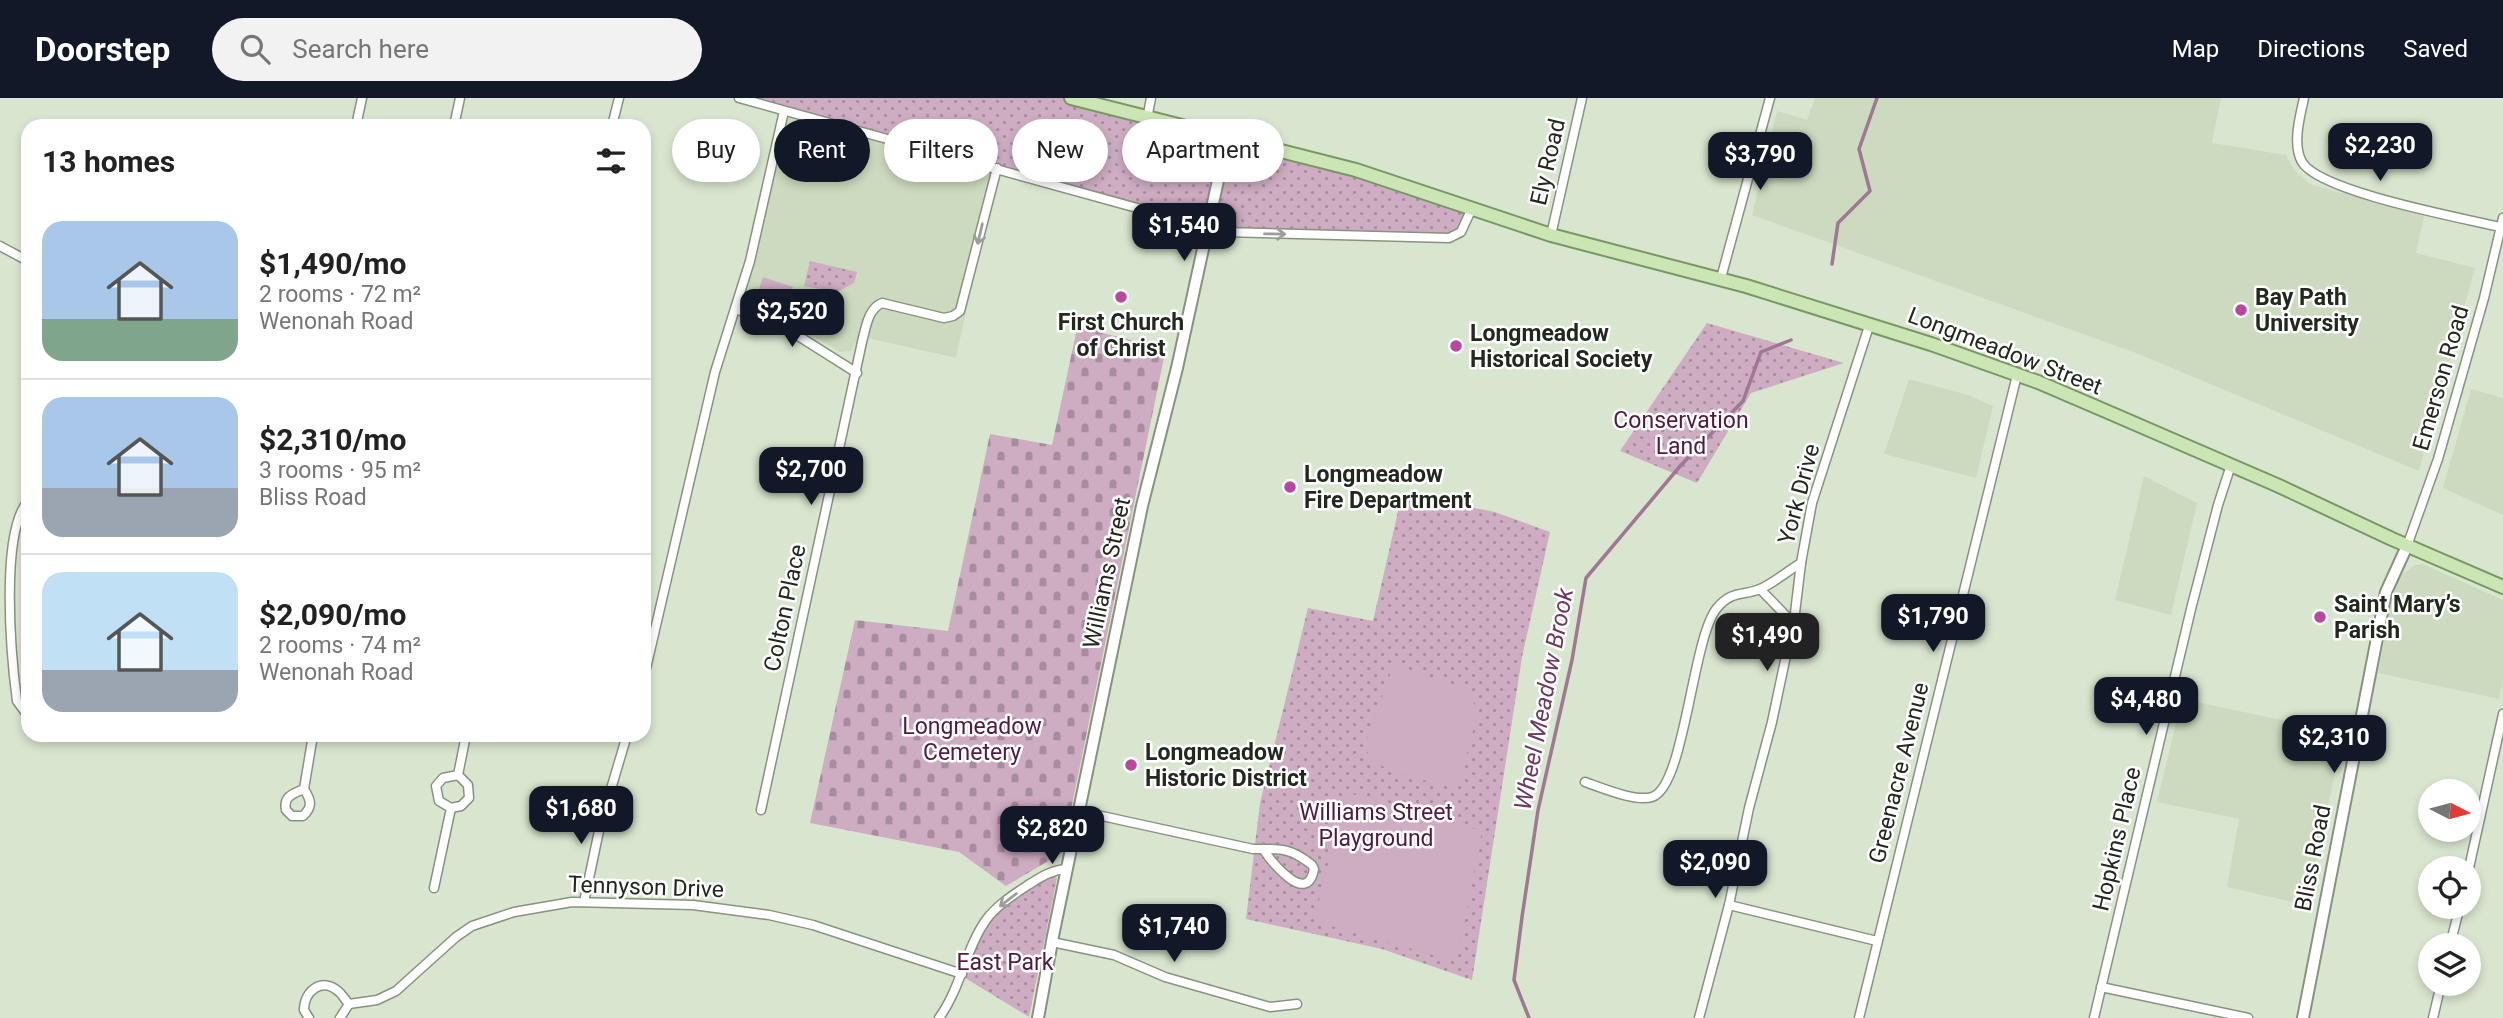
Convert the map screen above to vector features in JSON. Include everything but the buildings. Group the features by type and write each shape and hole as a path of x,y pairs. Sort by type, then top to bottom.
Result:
{"main road":[{"name":"Longmeadow Street","path":"1071,98 1147,119"},
{"name":"Longmeadow Street","path":"1284,153 1356,170 1551,234 1721,278 1870,323 2017,374 2231,465 2503,587"},
{"name":"Williams Street","path":"1038,1018 1148,480 1175,380 1218,182"},
{"name":"Bliss Road","path":"2303,1018 2386,592 2407,545"}],"street":[{"path":"358,119 362,98"},
{"path":"456,119 460,98"},
{"path":"614,119 619,98"},
{"path":"738,98 884,137"},
{"path":"1147,119 1151,98"},
{"name":"Ely Road","path":"1551,234 1582,98"},
{"path":"1721,278 1770,98"},
{"path":"2304,98 2298,131 2298,149 2303,164 2311,172 2353,190 2500,227"},
{"path":"651,647 715,372 736,309 761,215 784,110"},
{"path":"998,168 1224,232 1245,234 1449,238 1461,232 1472,208"},
{"name":"Colton Place","path":"761,810 869,318 878,304 891,304 935,317 950,318 956,315 963,305 994,182"},
{"name":"Emerson Road","path":"2407,545 2438,459 2484,298 2503,218"},
{"path":"0,246 21,257"},
{"path":"736,309 792,332 857,373"},
{"name":"York Drive","path":"1585,782 1633,797 1652,797 1660,793 1678,750 1712,618 1719,606 1741,592 1760,589 1801,563 1812,503 1870,323"},
{"name":"Greenacre Avenue","path":"1859,1018 2017,374"},
{"name":"Hopkins Place","path":"2094,1018 2191,609 2231,465"},
{"path":"21,512 16,519 8,568 17,701 21,706"},
{"path":"1699,1018 1729,905 1793,623 1801,563"},
{"path":"1760,589 1793,623"},
{"path":"2472,856 2503,714"},
{"path":"304,789 312,742"},
{"path":"458,775 465,742"},
{"path":"584,902 600,826 624,742"},
{"path":"458,775 468,785 469,799 461,806 451,808 439,801 436,786 443,778 458,775"},
{"path":"434,888 451,808"},
{"path":"1079,811 1253,849 1263,849 1288,849 1312,865 1313,875 1305,883 1294,883 1263,849"},
{"path":"939,1018 953,997 977,936 992,913 1052,870 1067,869"},
{"name":"Tennyson Drive","path":"349,1004 377,1000 396,991 472,926 537,906 584,902 693,905 769,915 813,925 962,974"},
{"path":"1729,905 1877,941"},
{"path":"1052,942 1114,955 1165,977 1270,1007 1297,1004"},
{"path":"309,1018 304,1010 304,1001 310,990 317,986 330,986 349,1004 340,1018"},
{"path":"2101,987 2248,1018"},
{"path":"2433,1018 2438,996"}],"shaded area":[{"name":"Bay Path University","path":"1815,98 2221,98 2212,143 2286,155 2294,170 2310,184 2424,216 2416,253 2475,268 2419,471 2136,353 1752,215 1777,111 1807,120"},
{"path":"784,111 814,119 782,119"},
{"path":"870,134 884,138 884,182 994,182 956,358 859,336 851,351 840,352 792,324 746,303 745,292 774,157 774,182 870,182"},
{"path":"1909,379 1968,395 1993,406 1976,478 1884,454"},
{"path":"2471,389 2503,398 2503,515 2443,488"},
{"path":"2144,476 2197,503 2171,615 2115,600"},
{"path":"2423,564 2503,600 2503,680 2499,699 2378,673 2394,587 2399,577 2415,565"},
{"path":"2182,699 2344,733 2306,905 2227,887 2239,819 2157,802"}],"green space":[{"path":"739,98 1071,98 1153,119 1122,119 1122,182 1284,182 1284,153 1472,208 1456,236 1245,234 1052,182 1108,182 1108,119 1012,119 1012,171 998,168 998,119 884,119 884,137 870,133 870,119 817,119"},
{"path":"810,261 857,272 854,283 837,292 804,286"},
{"path":"763,277 793,287 785,308 756,298"},
{"name":"Conservation Land","path":"1707,323 1844,363 1751,393 1697,483 1620,451"},
{"name":"Longmeadow Cemetery","path":"1078,324 1095,328 1098,332 1166,348 1062,853 1006,886 959,852 810,823 855,620 948,631 990,434 1052,445"},
{"name":"Williams Street Playground","path":"1402,494 1495,512 1550,532 1522,657 1472,980 1382,949 1246,919 1260,803 1308,608 1373,621"},
{"path":"1394,664 1469,691 1478,713 1457,789 1393,772 1373,761 1365,748"},
{"path":"1346,792 1482,831 1457,962 1314,921"},
{"name":"East Park","path":"1051,875 1057,878 1029,1017 965,978 978,941 995,914"}],"waterway":[{"name":"Wheel Meadow Brook","path":"1832,264 1838,223 1870,191 1859,149 1877,98"},
{"name":"Wheel Meadow Brook","path":"1529,1018 1514,980 1522,917 1538,810 1572,660 1586,578 1681,465 1743,401 1761,352 1791,340"}],"place":[{"name":"First Church of Christ","path":"1121,297"},
{"name":"Bay Path University","path":"2241,310"},
{"name":"Longmeadow Historical Society","path":"1456,346"},
{"name":"Longmeadow Fire Department","path":"1290,487"},
{"name":"Saint Mary’s Parish","path":"2320,617"},
{"name":"Longmeadow Historic District","path":"1131,765"}]}
